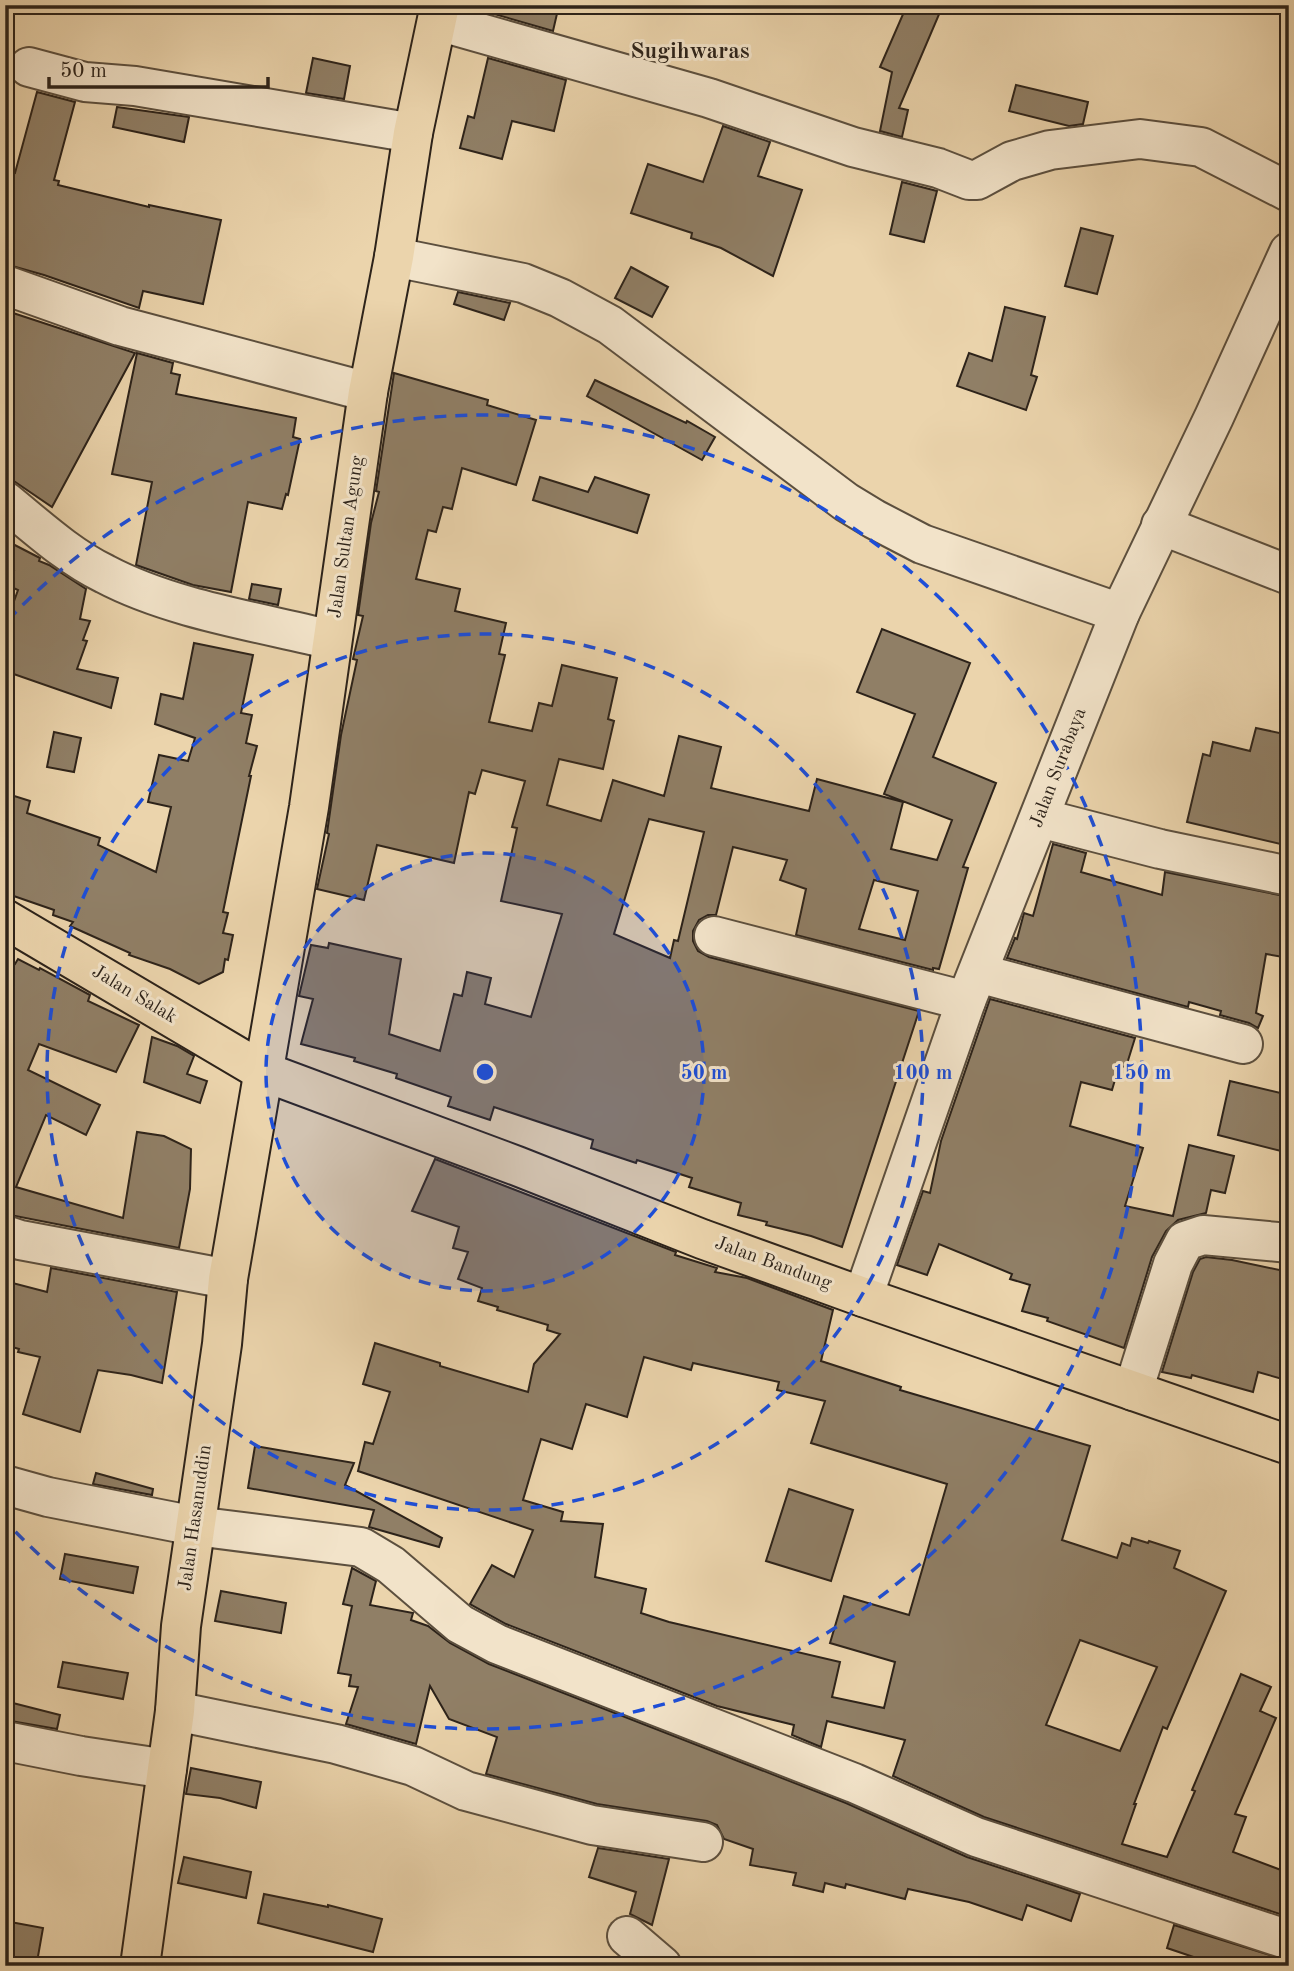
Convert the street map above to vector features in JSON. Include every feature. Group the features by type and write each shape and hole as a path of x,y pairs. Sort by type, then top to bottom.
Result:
{"main road":[{"name":"Jalan Sultan Agung","path":"262,1071 309,807 368,391 394,257 413,133 439,13"},
{"name":"Jalan Salak","path":"5,919 262,1071"},
{"name":"Jalan Hasanuddin","path":"141,1966 175,1711 181,1626 222,1344 228,1279 262,1071"},
{"name":"Jalan Bandung","path":"262,1071 517,1166 702,1239 1289,1445"}],"street":[{"path":"439,13 709,98 853,147 937,168 969,180 976,180 1012,161 1050,150 1140,139 1201,147 1289,192"},
{"path":"29,67 85,82 135,86 413,133"},
{"name":"Jalan Surabaya","path":"863,1297 972,987 1120,613 1289,252"},
{"path":"394,257 523,283 560,298 610,325 846,502 874,519 922,544 1120,613"},
{"path":"5,285 120,326 368,391"},
{"path":"5,501 71,554 104,574 144,592 332,640"},
{"path":"1161,525 1289,575"},
{"path":"1040,818 1160,849 1289,876"},
{"path":"714,936 1243,1044"},
{"path":"5,1235 228,1279"},
{"path":"1133,1391 1173,1264 1185,1241 1203,1235 1289,1243"},
{"path":"5,1486 48,1497 195,1525 361,1547 391,1565 460,1624 497,1644 854,1783 976,1837 1289,1940"},
{"path":"175,1711 336,1744 413,1766 466,1791 592,1825 704,1842"},
{"path":"5,1741 166,1769"},
{"path":"627,1936 662,1966"}],"building":[{"path":"463,5 559,5 553,31"},
{"path":"907,5 943,5 899,108 908,110 902,137 880,131 892,72 880,67"},
{"path":"313,58 350,66 344,99 306,93"},
{"path":"488,58 566,80 554,131 512,121 502,159 460,148 468,116 474,118"},
{"path":"1016,85 1088,102 1083,124 1069,126 1009,111"},
{"path":"37,92 75,102 54,180 59,181 58,185 149,207 221,220 203,304 143,291 139,308 5,264 5,169 15,173"},
{"path":"117,107 189,117 184,142 113,127"},
{"path":"723,126 770,142 758,176 802,190 773,276 721,248 691,238 692,233 631,213 648,164 703,182"},
{"path":"902,182 937,191 924,242 890,234"},
{"path":"1081,228 1113,236 1097,294 1065,286"},
{"path":"631,267 668,287 652,317 615,298"},
{"path":"458,292 510,303 504,320 454,304"},
{"path":"1005,307 1045,317 1031,375 1037,377 1026,410 957,386 969,353 992,361"},
{"path":"13,313 135,353 52,507 5,475 5,346"},
{"path":"137,353 173,363 171,373 180,375 176,394 296,418 293,437 300,439 288,495 286,494 282,509 248,502 231,592 193,585 136,565 152,482 112,474"},
{"path":"394,373 488,400 487,405 536,420 516,485 462,468 452,509 443,507 436,532 428,530 416,579 460,589 455,611 506,623 499,654 505,655 489,722 532,731 539,703 552,706 562,665 617,678 608,719 614,721 603,769 559,759 547,805 601,821 613,780 664,796 679,736 721,747 711,788 809,811 817,779 903,802 891,849 937,860 952,820 884,794 915,714 857,692 882,629 970,663 933,757 996,783 963,867 968,868 939,969 933,970 796,935 806,889 780,880 787,860 733,847 716,915 708,915 699,920 693,931 693,941 698,951 709,957 919,1011 842,1247 738,1215 741,1203 689,1187 692,1178 591,1148 593,1140 494,1107 490,1120 448,1106 451,1097 396,1078 397,1074 354,1061 355,1058 301,1044 313,999 299,996 311,945 328,948 329,943 401,959 389,1034 440,1051 454,994 462,996 467,972 491,978 485,1004 531,1017 562,914 501,901 517,828 512,827 525,781 482,770 475,794 469,792 454,863 377,845 364,900 317,889 329,834 327,833 341,735 357,660 353,659 363,616 358,615 371,523 379,492 376,491","holes":["649,819 704,832 678,941 674,940 670,958 614,934","874,880 918,891 905,940 859,929"]},
{"path":"595,380 686,423 687,421 715,437 702,460 587,396"},
{"path":"540,477 588,492 595,477 649,495 637,533 533,500"},
{"path":"5,540 40,558 39,561 86,589 80,619 90,621 83,640 87,641 77,669 118,678 111,708 5,671 5,626 18,590 7,585 14,571 5,565"},
{"path":"252,584 281,589 278,605 249,599"},
{"path":"194,643 253,655 241,713 252,715 246,743 257,746 223,912 228,913 223,933 233,935 228,960 225,959 223,972 199,984 170,969 129,955 130,953 70,926 73,922 53,915 54,910 5,893 5,793 30,801 27,813 100,838 98,845 156,872 171,807 148,802 159,755 188,761 195,738 155,724 161,694 183,699"},
{"path":"1256,728 1289,735 1289,846 1187,822 1203,754 1210,756 1213,742 1250,751"},
{"path":"54,732 81,738 74,772 47,767"},
{"path":"1053,844 1086,853 1081,872 1162,895 1165,872 1289,897 1289,958 1266,954 1256,1013 1263,1016 1258,1028 1220,1015 1221,1011 1189,1002 1188,1007 1007,958 1015,938 1017,939 1024,913 1033,916"},
{"path":"5,959 15,964 18,959 39,970 40,968 90,995 88,1001 139,1025 116,1072 39,1044 28,1070 100,1105 86,1135 46,1115 16,1187 123,1218 137,1132 164,1136 191,1149 190,1189 179,1248 5,1214"},
{"path":"990,999 1135,1038 1126,1067 1119,1066 1112,1090 1081,1082 1070,1126 1143,1148 1125,1206 1173,1216 1189,1145 1234,1156 1225,1193 1211,1190 1206,1213 1178,1220 1166,1231 1152,1257 1124,1348 1047,1321 1048,1318 1022,1311 1030,1285 1010,1279 1012,1274 939,1244 927,1275 897,1265 923,1191 930,1193 941,1141"},
{"path":"152,1037 177,1046 194,1056 187,1074 207,1081 200,1103 144,1082"},
{"path":"1230,1081 1289,1095 1289,1153 1218,1135"},
{"path":"435,1159 676,1252 675,1255 717,1268 715,1272 747,1278 833,1310 821,1361 901,1387 900,1390 1090,1446 1062,1540 1117,1558 1122,1543 1130,1546 1132,1538 1148,1543 1149,1541 1180,1551 1174,1568 1226,1591 1167,1729 1163,1727 1122,1844 1167,1857 1241,1674 1271,1687 1260,1711 1276,1718 1235,1814 1246,1817 1233,1852 1289,1873 1289,1917 984,1817 893,1776 905,1740 827,1721 821,1747 792,1735 794,1725 717,1706 506,1624 470,1604 492,1565 514,1577 533,1530 358,1471 365,1442 373,1444 390,1392 363,1384 375,1343 528,1392 534,1364 560,1334 547,1330 548,1325 497,1310 498,1307 478,1301 482,1288 458,1279 468,1252 453,1248 459,1227 412,1211","holes":["644,1357 691,1370 693,1363 779,1382 777,1390 825,1401 811,1443 947,1484 909,1615 844,1596 830,1643 895,1662 884,1708 832,1697 840,1662 641,1613 646,1589 595,1577 603,1524 561,1521 563,1512 523,1500 541,1439 572,1449 586,1404 627,1417","1080,1640 1157,1667 1120,1751 1046,1725"]},
{"path":"1206,1257 1289,1272 1289,1381 1258,1372 1253,1392 1192,1375 1191,1378 1162,1372 1193,1272 1200,1259"},
{"path":"51,1268 177,1292 162,1383 98,1370 80,1432 23,1414 40,1357 18,1352 19,1349 5,1345 5,1281 47,1292"},
{"path":"255,1446 354,1463 345,1485 442,1538 439,1547 369,1527 374,1510 248,1488"},
{"path":"96,1473 153,1489 152,1495 93,1484"},
{"path":"789,1489 853,1510 831,1581 766,1561"},
{"path":"65,1554 138,1567 133,1593 60,1579"},
{"path":"352,1568 376,1581 370,1605 413,1613 411,1620 428,1626 450,1643 489,1664 846,1803 967,1857 1080,1894 1071,1921 1027,1905 1022,1920 969,1902 908,1889 905,1899 846,1884 845,1888 825,1883 823,1892 793,1885 796,1873 750,1865 753,1849 724,1839 717,1825 707,1821 597,1804 486,1774 497,1737 449,1719 430,1686 416,1744 346,1724 358,1687 349,1686 351,1675 338,1673 352,1606 343,1604"},
{"path":"221,1591 286,1603 281,1633 215,1621"},
{"path":"63,1662 128,1673 123,1699 58,1687"},
{"path":"5,1701 60,1715 57,1729 5,1720"},
{"path":"191,1768 261,1782 256,1808 220,1798 186,1794"},
{"path":"598,1848 669,1859 652,1925 630,1914 636,1892 589,1877"},
{"path":"184,1857 251,1872 246,1898 178,1883"},
{"path":"264,1894 328,1905 382,1919 373,1952 258,1923"},
{"path":"5,1921 43,1928 37,1962 5,1956"},
{"path":"1174,1925 1289,1961 1289,1966 1220,1966 1167,1948"}],"district":[{"name":"Sugihwaras","path":"690,51"}]}
